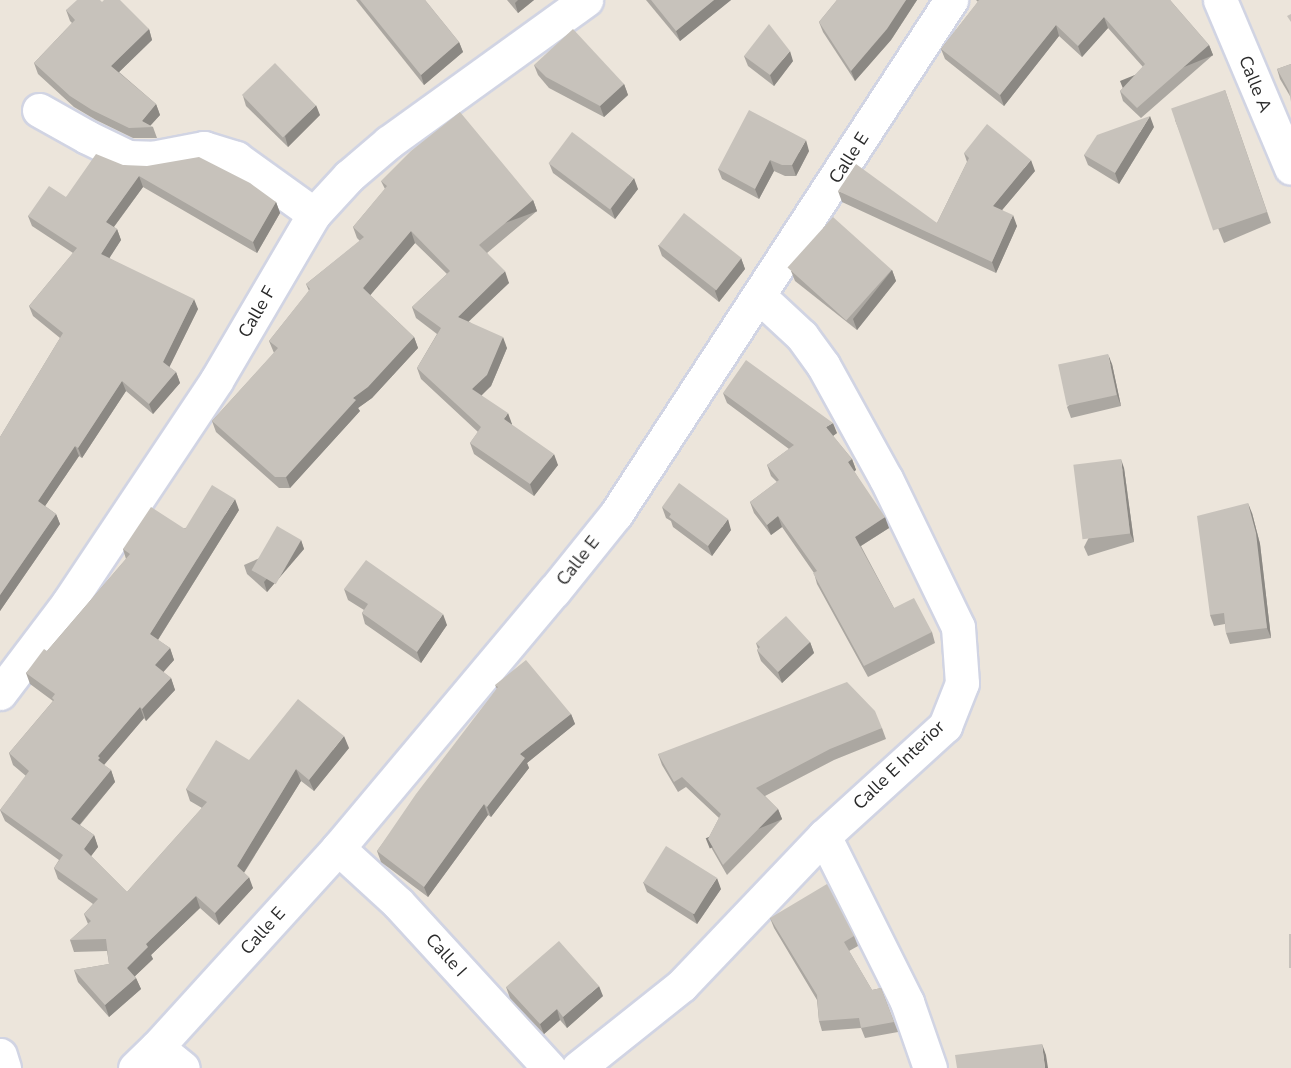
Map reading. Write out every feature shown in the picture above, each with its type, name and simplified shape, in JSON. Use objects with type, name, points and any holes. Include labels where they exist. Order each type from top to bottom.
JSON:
[{"type":"street","name":"Calle F","points":[[0,693],[68,603],[216,381],[314,214],[349,176],[389,142],[586,0]]},
{"type":"street","name":"Calle E","points":[[146,1057],[338,848],[554,591],[615,514],[951,0]]},
{"type":"street","name":"Calle A","points":[[1220,0],[1291,168]]},
{"type":"street","points":[[39,110],[129,157],[152,158],[204,148],[236,158],[314,214]]},
{"type":"street","name":"Calle E Interior","points":[[578,1068],[682,986],[824,836],[945,726],[962,683],[958,627],[886,479],[823,365],[802,336],[759,296]]},
{"type":"street","points":[[824,836],[907,1002],[930,1068]]},
{"type":"street","name":"Calle I","points":[[338,848],[398,903],[549,1068]]},
{"type":"street","points":[[0,1055],[4,1068]]},
{"type":"street","points":[[146,1057],[183,1068]]},
{"type":"building","points":[[77,0],[100,0],[102,2],[120,0],[149,29],[111,66],[156,104],[142,121],[153,127],[129,128],[92,110],[70,96],[34,63],[75,20],[66,10]]},
{"type":"building","points":[[360,0],[425,0],[459,42],[421,75]]},
{"type":"building","points":[[651,0],[714,0],[676,31]]},
{"type":"building","points":[[837,0],[906,0],[887,29],[851,71],[819,22]]},
{"type":"building","points":[[979,0],[1170,0],[1209,45],[1137,108],[1120,91],[1145,64],[1104,17],[1078,46],[1056,25],[1000,95],[941,49]]},
{"type":"building","points":[[769,24],[790,51],[770,75],[744,56]]},
{"type":"building","points":[[573,29],[624,84],[600,106],[546,77],[534,65]]},
{"type":"building","points":[[275,63],[316,105],[283,137],[242,95]]},
{"type":"building","points":[[1291,64],[1291,102],[1289,91],[1277,69]]},
{"type":"building","points":[[1225,90],[1267,212],[1213,231],[1171,109]]},
{"type":"building","points":[[749,110],[806,140],[792,165],[782,165],[770,160],[755,189],[718,169]]},
{"type":"building","points":[[460,112],[533,200],[479,245],[505,271],[458,317],[503,337],[487,375],[472,389],[508,413],[504,419],[554,454],[530,484],[470,443],[481,427],[417,368],[441,328],[412,307],[450,271],[411,231],[363,288],[414,337],[368,387],[353,398],[356,400],[286,477],[275,477],[212,421],[278,348],[269,341],[310,289],[306,284],[364,237],[353,227],[387,186],[381,181],[411,151]]},
{"type":"building","points":[[1150,116],[1115,173],[1084,155],[1097,135]]},
{"type":"building","points":[[987,124],[1031,160],[993,206],[1013,215],[992,262],[838,191],[856,164],[937,223],[969,158],[964,153]]},
{"type":"building","points":[[572,132],[633,178],[610,209],[549,163]]},
{"type":"building","points":[[96,154],[123,165],[147,166],[199,157],[250,183],[276,202],[253,242],[139,176],[106,222],[117,229],[101,254],[194,299],[163,362],[176,372],[149,404],[122,381],[78,448],[75,446],[38,501],[56,514],[0,595],[0,437],[63,333],[29,306],[77,248],[28,216],[49,186],[66,197]]},
{"type":"building","points":[[684,213],[742,258],[716,290],[659,245]]},
{"type":"building","points":[[833,217],[892,270],[846,320],[787,268]]},
{"type":"building","points":[[1108,354],[1117,395],[1067,406],[1058,365]]},
{"type":"building","points":[[746,360],[833,423],[826,427],[852,459],[848,462],[885,517],[855,537],[894,608],[914,598],[932,632],[864,666],[813,573],[817,571],[778,516],[767,525],[750,502],[779,480],[767,465],[794,445],[723,393]]},
{"type":"building","points":[[1121,459],[1130,533],[1082,539],[1073,465]]},
{"type":"building","points":[[679,483],[728,519],[708,546],[669,517],[671,514],[662,507]]},
{"type":"building","points":[[212,485],[235,499],[150,634],[170,648],[155,665],[171,678],[142,709],[140,707],[98,756],[100,758],[98,760],[111,770],[71,819],[94,835],[84,849],[127,892],[207,802],[186,789],[216,740],[249,760],[298,699],[344,736],[309,780],[296,769],[237,866],[249,877],[215,913],[196,896],[146,944],[148,947],[127,968],[136,978],[105,1005],[74,970],[109,964],[106,939],[70,940],[91,921],[84,914],[98,899],[54,868],[63,855],[0,810],[29,771],[9,753],[54,700],[52,698],[55,694],[26,673],[44,649],[47,651],[130,554],[123,549],[151,507],[185,529]]},
{"type":"building","points":[[1248,503],[1256,533],[1267,628],[1226,633],[1224,613],[1210,615],[1197,516]]},
{"type":"building","points":[[277,526],[301,540],[276,584],[251,570]]},
{"type":"building","points":[[366,560],[443,614],[417,652],[362,613],[368,604],[344,589]]},
{"type":"building","points":[[786,616],[810,642],[778,672],[757,650],[760,647],[756,643]]},
{"type":"building","points":[[526,660],[571,714],[520,754],[525,758],[487,807],[484,804],[424,887],[377,851],[416,794],[498,687],[495,685]]},
{"type":"building","points":[[847,682],[875,711],[882,728],[830,749],[756,788],[778,809],[723,865],[708,839],[721,814],[682,777],[674,782],[658,754]]},
{"type":"building","points":[[666,846],[717,878],[694,914],[643,882]]},
{"type":"building","points":[[827,884],[854,936],[844,942],[872,990],[881,988],[894,1022],[861,1028],[859,1018],[819,1021],[817,995],[770,918]]},
{"type":"building","points":[[1289,934],[1291,934],[1291,968],[1289,968]]},
{"type":"building","points":[[559,941],[599,986],[563,1017],[557,1009],[540,1024],[506,987]]},
{"type":"building","points":[[1042,1044],[1045,1068],[957,1068],[955,1055]]}]
